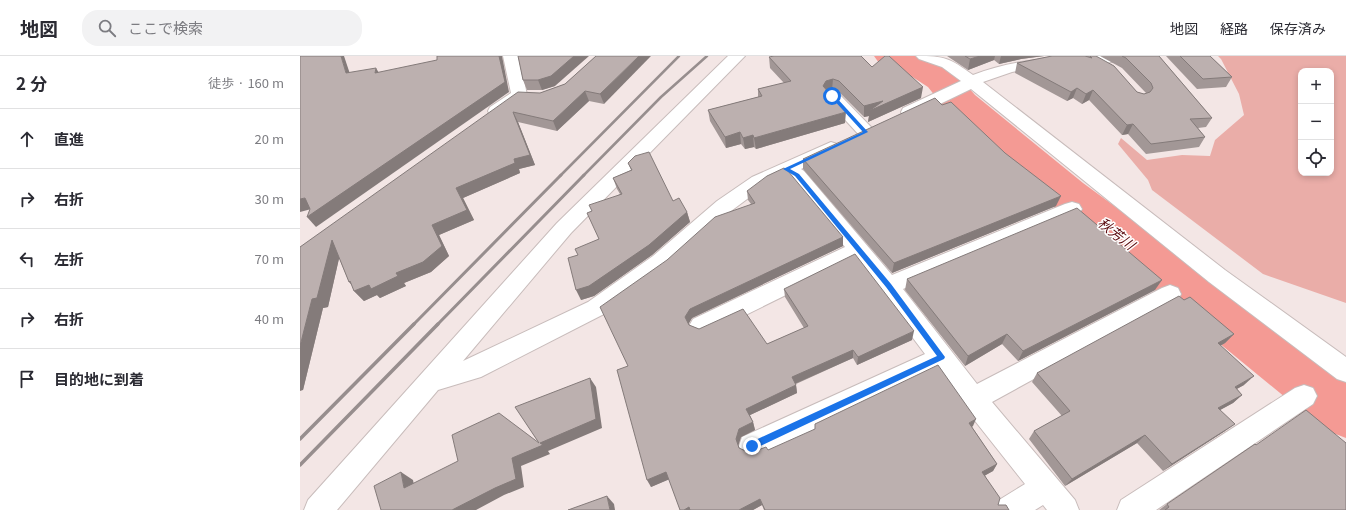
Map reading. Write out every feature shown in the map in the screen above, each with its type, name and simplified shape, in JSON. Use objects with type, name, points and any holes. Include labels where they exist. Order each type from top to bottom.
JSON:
[{"type":"street","points":[[480,122],[525,95],[511,56]]},
{"type":"street","points":[[318,510],[564,228],[737,56]]},
{"type":"street","points":[[924,56],[947,64],[968,84],[1217,276],[1346,371]]},
{"type":"street","points":[[430,381],[472,369],[596,308],[661,262],[724,206],[759,181],[968,84],[1004,69],[1038,59],[1054,61],[1063,57],[1084,61],[1119,56]]},
{"type":"street","points":[[1096,60],[1116,72]]},
{"type":"street","points":[[832,96],[867,131]]},
{"type":"street","points":[[786,169],[797,175],[888,286],[973,399],[1065,510]]},
{"type":"street","points":[[888,286],[1072,209]]},
{"type":"street","points":[[701,326],[858,250]]},
{"type":"street","points":[[973,399],[1170,294]]},
{"type":"street","points":[[752,446],[942,357]]},
{"type":"street","points":[[1131,510],[1304,396]]},
{"type":"street","points":[[1009,510],[1046,487]]},
{"type":"shaded area","points":[[1218,56],[1346,56],[1346,303],[1263,274],[1152,190],[1148,180],[1118,144],[1121,138],[1147,160],[1182,155],[1210,156],[1215,140],[1244,115],[1239,94]]},
{"type":"building","points":[[300,56],[341,56],[346,73],[376,68],[375,73],[437,60],[437,56],[499,56],[505,82],[307,217],[310,209],[305,198],[300,199]]},
{"type":"building","points":[[518,56],[574,56],[551,76],[538,80],[523,80]]},
{"type":"building","points":[[596,56],[639,56],[600,94],[585,91],[553,121],[513,112],[530,155],[514,159],[515,163],[456,188],[467,210],[432,225],[442,246],[423,262],[396,273],[398,276],[371,289],[369,285],[354,291],[332,240],[317,298],[312,299],[300,346],[300,247],[518,92],[540,93],[565,84]]},
{"type":"building","points":[[861,56],[872,67],[885,56],[889,56],[923,87],[869,111],[883,101],[864,106],[839,81],[833,79],[826,81],[823,86],[846,112],[754,138],[753,135],[743,138],[740,132],[725,137],[708,110],[762,96],[758,89],[791,81],[769,57]]},
{"type":"building","points":[[965,56],[980,56],[970,59]]},
{"type":"building","points":[[1052,56],[1085,56],[1092,58],[1090,56],[1096,56],[1114,66],[1137,92],[1144,94],[1150,92],[1153,88],[1151,83],[1126,58],[1122,56],[1159,56],[1212,118],[1190,119],[1205,137],[1151,144],[1133,124],[1127,125],[1093,90],[1086,94],[1077,88],[1071,92],[1017,63]]},
{"type":"building","points":[[1180,56],[1210,56],[1232,77],[1203,79]]},
{"type":"building","points":[[935,98],[942,105],[951,102],[1005,153],[1061,196],[894,263],[803,159]]},
{"type":"building","points":[[649,152],[673,201],[679,198],[687,212],[649,245],[589,286],[576,290],[568,258],[578,255],[575,249],[599,239],[587,213],[592,211],[589,205],[622,194],[613,178],[632,170],[628,163],[635,156]]},
{"type":"building","points":[[784,168],[843,237],[690,309],[685,317],[689,325],[699,329],[743,309],[767,344],[808,326],[784,289],[855,254],[914,331],[858,357],[853,350],[792,377],[796,385],[746,409],[753,422],[739,429],[736,439],[739,448],[750,453],[766,447],[768,450],[815,429],[815,424],[938,365],[976,419],[969,423],[997,464],[982,472],[1000,498],[998,505],[1006,505],[1009,510],[765,510],[760,499],[739,510],[690,510],[689,507],[684,510],[680,510],[666,472],[647,480],[617,370],[628,366],[600,307],[667,260],[715,217],[755,203],[747,191],[767,176]]},
{"type":"building","points":[[1077,208],[1162,280],[1023,351],[1007,334],[968,356],[907,279]]},
{"type":"building","points":[[1179,296],[1184,300],[1190,297],[1234,334],[1218,343],[1254,376],[1235,387],[1242,395],[1218,408],[1235,424],[1172,464],[1145,435],[1072,479],[1034,431],[1070,411],[1037,373]]},
{"type":"building","points":[[590,378],[596,419],[540,443],[543,445],[512,458],[516,479],[452,510],[381,510],[374,486],[401,472],[404,488],[458,461],[452,435],[499,413],[539,443],[515,407]]},
{"type":"building","points":[[1306,410],[1346,443],[1346,510],[1165,510],[1169,507],[1167,504]]},
{"type":"building","points":[[607,496],[610,510],[568,510]]},
{"type":"waterway","name":"秋芳川","points":[[891,56],[924,68],[941,79],[961,103],[1067,194],[1346,411]]},
{"type":"railway","points":[[560,176],[679,56]]},
{"type":"railway","points":[[583,176],[661,97],[707,56]]},
{"type":"railway","points":[[413,325],[561,175]]},
{"type":"railway","points":[[437,325],[584,175]]},
{"type":"railway","points":[[300,439],[414,324]]},
{"type":"railway","points":[[300,465],[438,324]]},
{"type":"route","points":[[752,446],[942,357],[888,286],[797,175],[786,169],[866,132],[832,96]]}]
